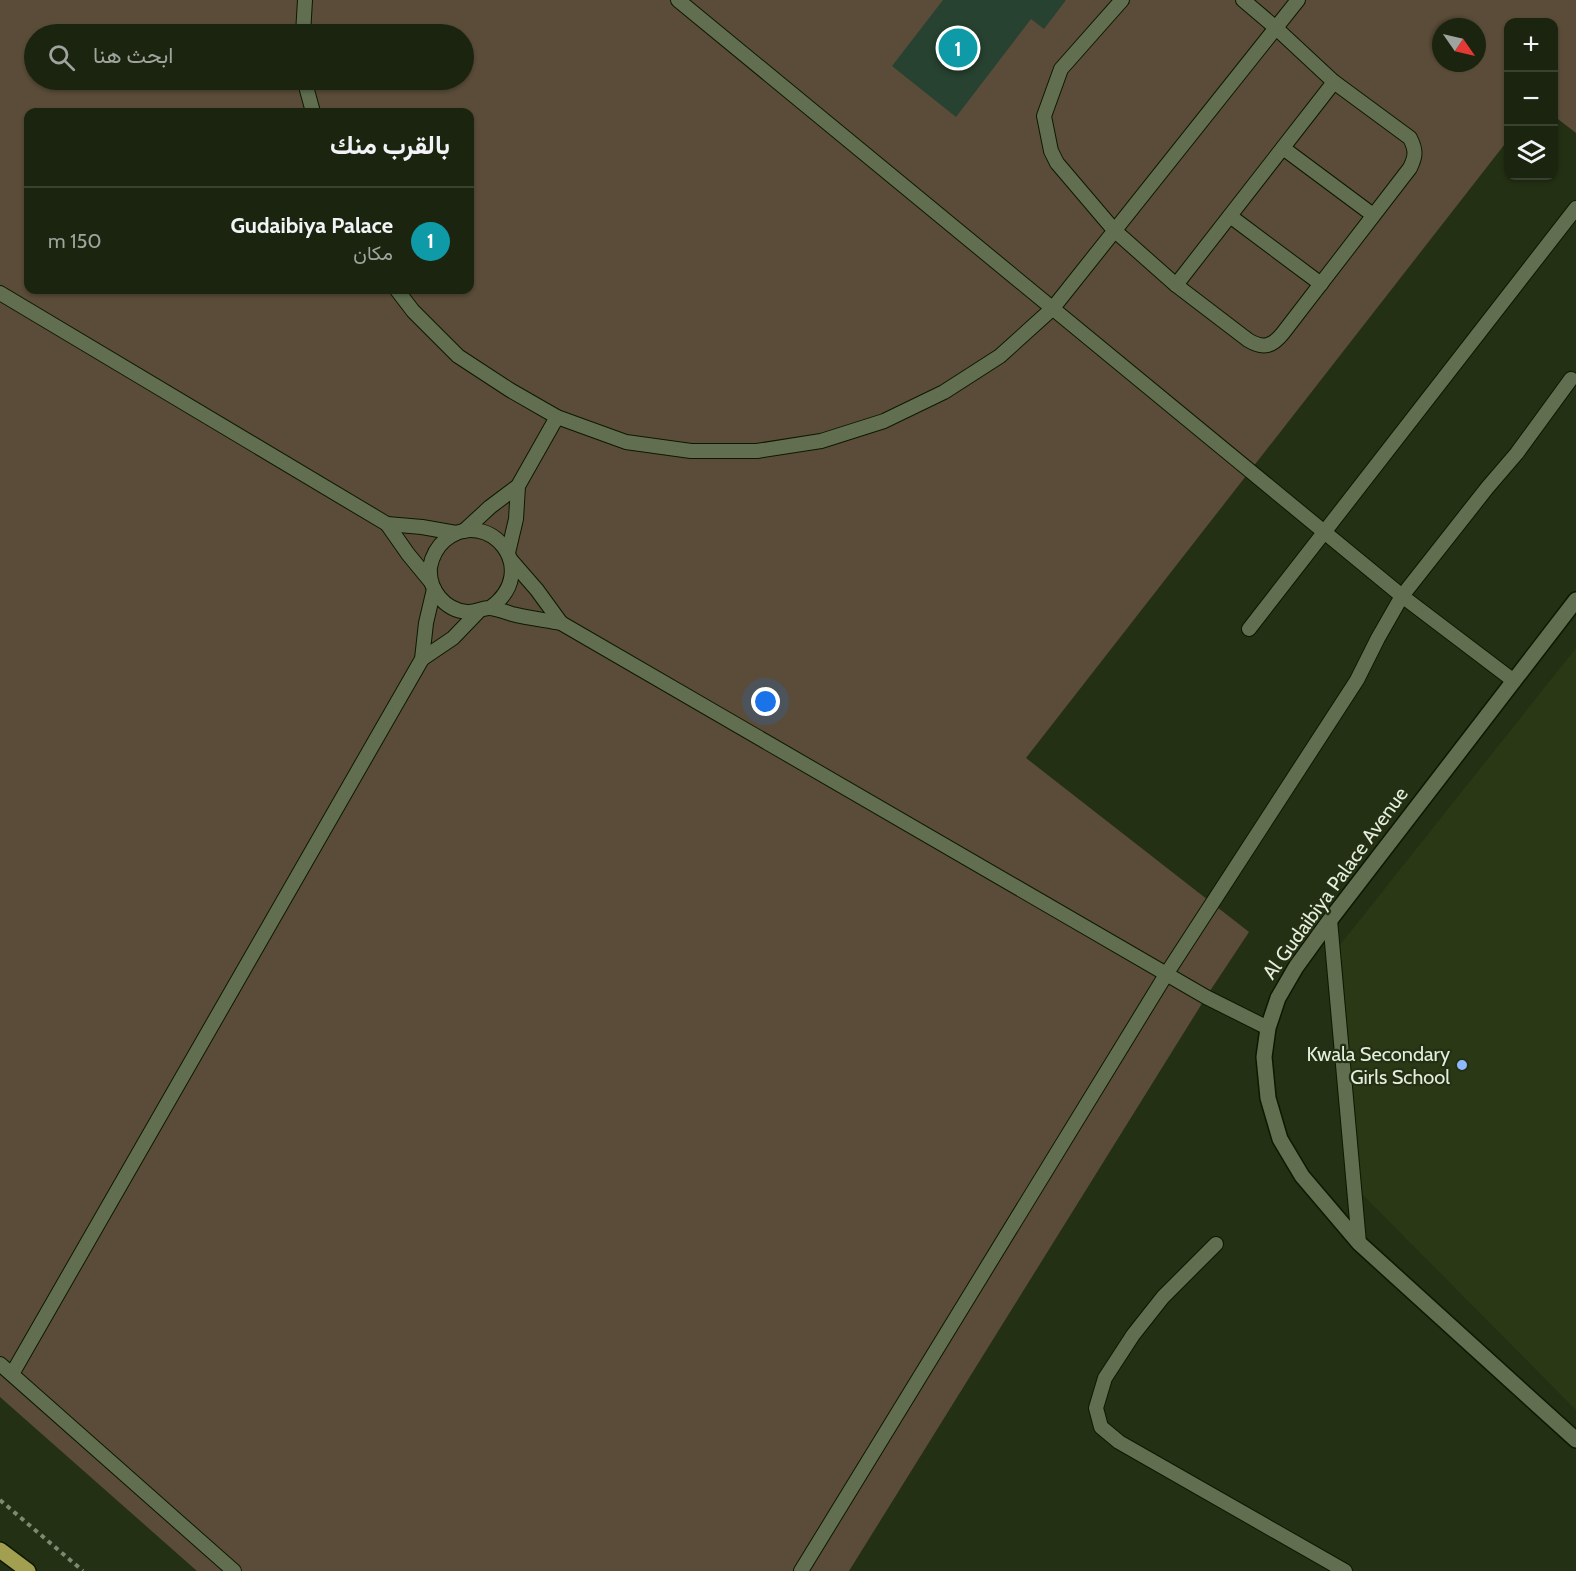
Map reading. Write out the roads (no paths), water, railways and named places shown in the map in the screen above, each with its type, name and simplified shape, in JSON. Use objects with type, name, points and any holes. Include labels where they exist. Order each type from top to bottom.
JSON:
[{"type":"main road","points":[[0,1550],[28,1571]]},
{"type":"street","name":"Al Gudaibiya Palace Avenue","points":[[1576,600],[1296,967],[1278,998],[1268,1029],[1264,1057],[1268,1098],[1280,1139],[1302,1176],[1359,1243],[1576,1440]]},
{"type":"lane","points":[[304,24],[305,0]]},
{"type":"lane","points":[[678,0],[1402,596],[1514,681]]},
{"type":"lane","points":[[1122,0],[1061,69],[1044,116],[1051,151],[1057,163],[1114,230],[1176,285],[1248,340],[1257,345],[1267,345],[1276,341],[1410,168],[1415,148],[1410,138],[1334,82],[1243,0]]},
{"type":"lane","points":[[399,294],[458,356],[510,390],[557,417],[626,442],[691,451],[757,451],[821,441],[884,421],[944,392],[1000,356],[1053,308],[1298,0]]},
{"type":"lane","points":[[1176,285],[1334,82]]},
{"type":"lane","points":[[307,90],[312,108]]},
{"type":"lane","points":[[1283,148],[1373,215]]},
{"type":"lane","points":[[1250,629],[1576,208]]},
{"type":"lane","points":[[1230,216],[1321,284]]},
{"type":"lane","points":[[0,293],[387,525],[440,598],[448,605],[468,612],[484,610],[561,623],[1206,997],[1268,1029]]},
{"type":"lane","points":[[801,1571],[1167,973],[1357,680],[1402,596],[1517,453],[1571,379]]},
{"type":"lane","points":[[12,1374],[422,659],[433,586],[430,574],[433,557],[442,543],[460,532],[518,486],[557,417]]},
{"type":"lane","points":[[422,659],[453,638],[484,610],[500,601],[506,592],[511,581],[512,570],[509,556],[516,519],[518,486]]},
{"type":"lane","points":[[387,525],[460,532],[475,530],[494,537],[502,544],[561,623]]},
{"type":"lane","points":[[1330,920],[1359,1243]]},
{"type":"lane","points":[[1216,1244],[1163,1298],[1132,1335],[1105,1378],[1096,1408],[1101,1427],[1119,1442],[1345,1571]]},
{"type":"lane","points":[[0,1364],[234,1571]]},
{"type":"place","name":"Gudaibiya Palace","points":[[958,48]]},
{"type":"place","name":"Kwala Secondary Girls School","points":[[1462,1065]]}]
